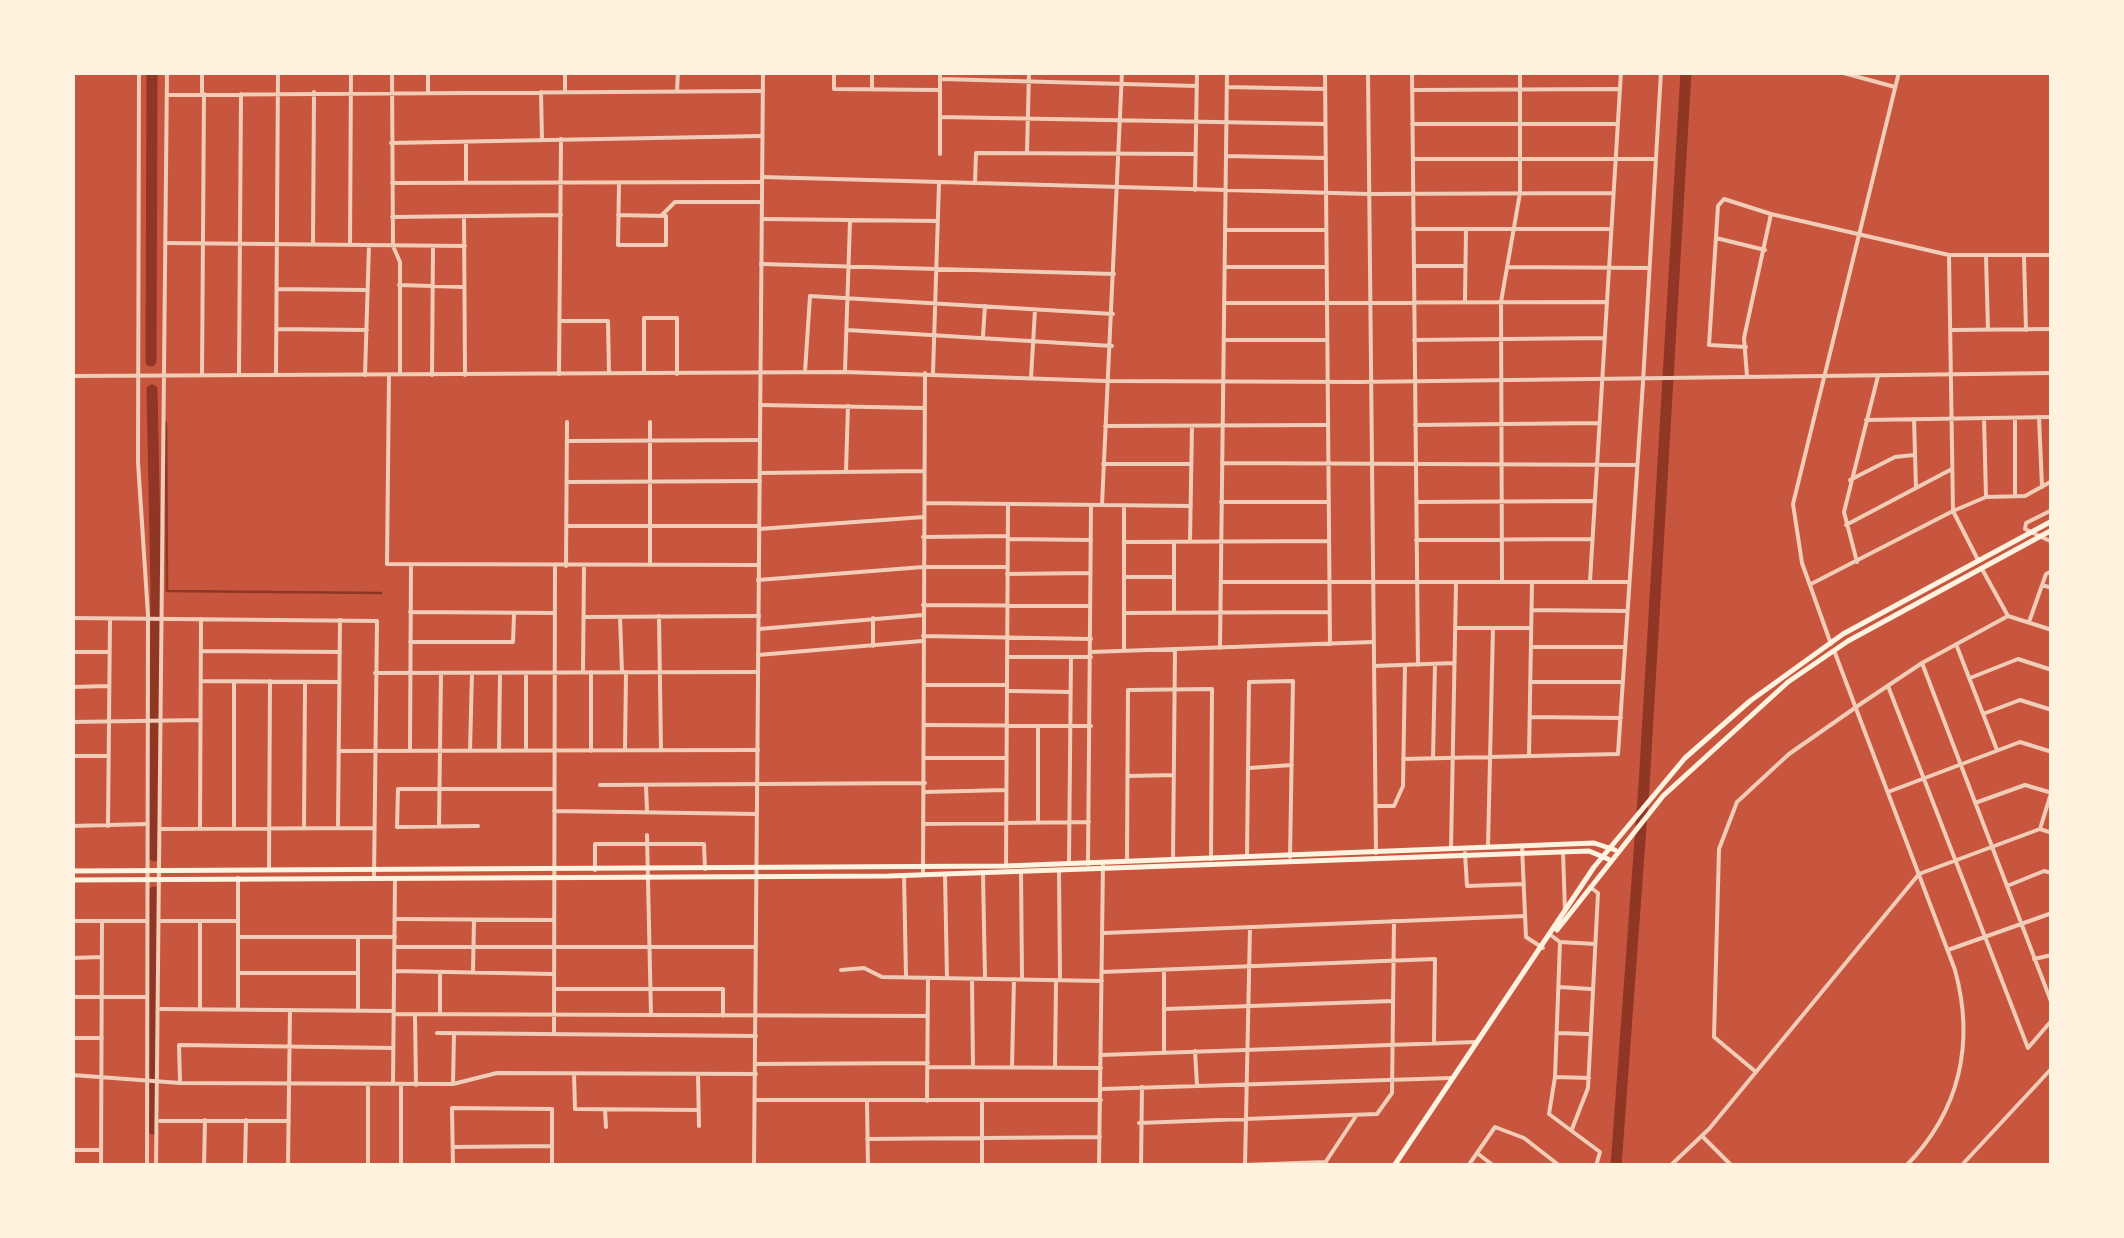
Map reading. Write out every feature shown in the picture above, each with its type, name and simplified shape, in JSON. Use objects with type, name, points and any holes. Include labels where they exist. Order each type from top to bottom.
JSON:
[{"type":"main road","points":[[1394,1166],[1589,886],[1631,818],[1727,721],[1830,642],[2052,521]]},
{"type":"main road","points":[[72,871],[595,870],[756,878],[1059,872],[1173,860],[1612,848],[1754,710],[1834,651],[2052,530]]},
{"type":"main road","points":[[72,880],[553,878],[704,869],[1290,863],[1451,849],[1465,852],[1488,847],[1606,858]]},
{"type":"main road","points":[[1552,936],[1565,911],[1606,858]]},
{"type":"street","points":[[139,72],[139,508],[161,829],[160,1121],[156,1166]]},
{"type":"street","points":[[147,1166],[147,824],[161,619],[167,72]]},
{"type":"street","points":[[202,72],[202,376]]},
{"type":"street","points":[[276,374],[278,72]]},
{"type":"street","points":[[350,245],[351,72]]},
{"type":"street","points":[[392,72],[392,217],[393,246],[400,262],[400,374]]},
{"type":"street","points":[[428,72],[428,93]]},
{"type":"street","points":[[565,72],[565,92]]},
{"type":"street","points":[[678,72],[678,91]]},
{"type":"street","points":[[754,1166],[764,72]]},
{"type":"street","points":[[834,72],[834,90],[940,90]]},
{"type":"street","points":[[872,72],[872,90]]},
{"type":"street","points":[[1027,153],[1029,72]]},
{"type":"street","points":[[1102,505],[1104,381],[1112,346],[1122,72]]},
{"type":"street","points":[[1195,190],[1197,72]]},
{"type":"street","points":[[1220,648],[1228,72]]},
{"type":"street","points":[[1325,72],[1330,644]]},
{"type":"street","points":[[1368,72],[1376,856]]},
{"type":"street","points":[[1412,72],[1418,664]]},
{"type":"street","points":[[1502,582],[1501,302],[1520,194],[1520,72]]},
{"type":"street","points":[[1590,581],[1621,72]]},
{"type":"street","points":[[1403,759],[1616,755],[1661,72]]},
{"type":"street","points":[[1840,72],[1895,86]]},
{"type":"street","points":[[1899,72],[1793,504],[1797,544],[1809,585],[1948,950],[1965,1013],[1963,1061],[1947,1110],[1906,1166]]},
{"type":"street","points":[[940,154],[940,76],[1196,86]]},
{"type":"street","points":[[1227,86],[1325,89]]},
{"type":"street","points":[[1413,90],[1620,89]]},
{"type":"street","points":[[167,95],[763,90]]},
{"type":"street","points":[[313,244],[314,92]]},
{"type":"street","points":[[540,92],[542,140]]},
{"type":"street","points":[[239,376],[241,94]]},
{"type":"street","points":[[940,117],[1325,124]]},
{"type":"street","points":[[1412,124],[1618,124]]},
{"type":"street","points":[[391,143],[763,136]]},
{"type":"street","points":[[559,374],[561,139]]},
{"type":"street","points":[[466,143],[466,182]]},
{"type":"street","points":[[976,184],[976,152],[1196,154]]},
{"type":"street","points":[[1226,156],[1325,158]]},
{"type":"street","points":[[1413,158],[1655,159]]},
{"type":"street","points":[[392,183],[762,180],[1369,194],[1612,193]]},
{"type":"street","points":[[618,215],[666,216],[666,245],[618,245],[618,215],[619,183]]},
{"type":"street","points":[[934,373],[939,183]]},
{"type":"street","points":[[1746,348],[1709,345],[1718,206],[1724,199],[1948,256],[2052,255]]},
{"type":"street","points":[[661,216],[675,202],[762,202]]},
{"type":"street","points":[[1747,378],[1746,348],[1771,214]]},
{"type":"street","points":[[392,217],[561,215]]},
{"type":"street","points":[[464,216],[465,375]]},
{"type":"street","points":[[762,219],[938,221]]},
{"type":"street","points":[[844,372],[850,220]]},
{"type":"street","points":[[1413,229],[1610,229]]},
{"type":"street","points":[[1226,230],[1324,230]]},
{"type":"street","points":[[1465,302],[1466,230]]},
{"type":"street","points":[[1716,238],[1765,250]]},
{"type":"street","points":[[166,243],[465,246]]},
{"type":"street","points":[[365,375],[369,245]]},
{"type":"street","points":[[432,375],[433,246]]},
{"type":"street","points":[[1948,256],[1953,511],[1978,560]]},
{"type":"street","points":[[1986,256],[1988,330]]},
{"type":"street","points":[[2024,256],[2026,330]]},
{"type":"street","points":[[761,264],[1114,274]]},
{"type":"street","points":[[1413,266],[1465,266]]},
{"type":"street","points":[[1225,268],[1324,267]]},
{"type":"street","points":[[1507,267],[1649,268]]},
{"type":"street","points":[[400,286],[464,287]]},
{"type":"street","points":[[277,289],[368,290]]},
{"type":"street","points":[[805,372],[810,296],[1113,314]]},
{"type":"street","points":[[1225,303],[1605,302]]},
{"type":"street","points":[[983,338],[984,306]]},
{"type":"street","points":[[1031,378],[1035,310]]},
{"type":"street","points":[[644,373],[644,318],[677,318],[677,374]]},
{"type":"street","points":[[560,321],[608,321],[609,373]]},
{"type":"street","points":[[1950,330],[2052,329]]},
{"type":"street","points":[[277,330],[366,330]]},
{"type":"street","points":[[847,330],[1112,346]]},
{"type":"street","points":[[1414,340],[1603,338]]},
{"type":"street","points":[[1224,340],[1326,340]]},
{"type":"street","points":[[72,376],[925,372],[1104,381],[1643,382],[2052,373]]},
{"type":"street","points":[[923,875],[925,372]]},
{"type":"street","points":[[389,374],[388,564],[758,565]]},
{"type":"street","points":[[1858,562],[1846,525],[1850,480],[1878,376]]},
{"type":"street","points":[[760,405],[924,408]]},
{"type":"street","points":[[846,472],[848,406]]},
{"type":"street","points":[[2039,417],[2042,486]]},
{"type":"street","points":[[1865,420],[2052,417]]},
{"type":"street","points":[[1984,418],[1986,497]]},
{"type":"street","points":[[2014,496],[2015,418]]},
{"type":"street","points":[[1914,419],[1916,488]]},
{"type":"street","points":[[566,566],[567,422]]},
{"type":"street","points":[[650,422],[650,565]]},
{"type":"street","points":[[1415,425],[1598,424]]},
{"type":"street","points":[[1104,426],[1326,425]]},
{"type":"street","points":[[1190,542],[1192,426]]},
{"type":"street","points":[[567,440],[760,440]]},
{"type":"street","points":[[1850,480],[1895,457],[1914,455]]},
{"type":"street","points":[[1222,463],[1636,465]]},
{"type":"street","points":[[1103,464],[1191,464]]},
{"type":"street","points":[[760,473],[924,470]]},
{"type":"street","points":[[1846,525],[1950,470]]},
{"type":"street","points":[[567,482],[760,481]]},
{"type":"street","points":[[1809,585],[1986,497],[2014,496],[2052,482]]},
{"type":"street","points":[[1416,502],[1593,501]]},
{"type":"street","points":[[1221,502],[1326,502]]},
{"type":"street","points":[[924,503],[1191,506]]},
{"type":"street","points":[[1006,866],[1008,504]]},
{"type":"street","points":[[1088,864],[1091,505]]},
{"type":"street","points":[[1124,506],[1124,651]]},
{"type":"street","points":[[2052,510],[2026,524],[2028,532],[2052,542]]},
{"type":"street","points":[[566,526],[759,528],[924,517]]},
{"type":"street","points":[[923,537],[1091,540]]},
{"type":"street","points":[[1416,540],[1591,539]]},
{"type":"street","points":[[1124,542],[1328,541]]},
{"type":"street","points":[[1174,542],[1174,612]]},
{"type":"street","points":[[410,751],[411,565]]},
{"type":"street","points":[[554,1034],[555,566]]},
{"type":"street","points":[[583,672],[584,566]]},
{"type":"street","points":[[758,580],[923,566],[1090,573]]},
{"type":"street","points":[[1982,569],[2008,616]]},
{"type":"street","points":[[2029,622],[2042,585],[2052,571]]},
{"type":"street","points":[[1124,577],[1174,577]]},
{"type":"street","points":[[1222,582],[1629,582]]},
{"type":"street","points":[[1451,849],[1456,582]]},
{"type":"street","points":[[1529,756],[1532,582]]},
{"type":"street","points":[[2042,585],[2052,588]]},
{"type":"street","points":[[923,605],[1090,606]]},
{"type":"street","points":[[1531,610],[1628,611]]},
{"type":"street","points":[[410,612],[555,614]]},
{"type":"street","points":[[1124,613],[1329,612]]},
{"type":"street","points":[[410,642],[514,642],[514,613]]},
{"type":"street","points":[[759,629],[923,615]]},
{"type":"street","points":[[659,616],[660,750]]},
{"type":"street","points":[[584,617],[759,616]]},
{"type":"street","points":[[1756,1072],[1714,1037],[1720,838],[1737,802],[1789,754],[1922,662],[2008,616],[2052,630]]},
{"type":"street","points":[[620,617],[625,750]]},
{"type":"street","points":[[72,618],[377,621],[374,879]]},
{"type":"street","points":[[108,826],[110,618]]},
{"type":"street","points":[[873,618],[874,646]]},
{"type":"street","points":[[200,828],[201,619]]},
{"type":"street","points":[[338,828],[340,620]]},
{"type":"street","points":[[1456,628],[1531,628]]},
{"type":"street","points":[[1488,847],[1493,628]]},
{"type":"street","points":[[758,655],[923,639],[1090,639]]},
{"type":"street","points":[[1007,657],[1374,642]]},
{"type":"street","points":[[1956,644],[1996,750]]},
{"type":"street","points":[[1531,646],[1625,647]]},
{"type":"street","points":[[1173,860],[1176,649]]},
{"type":"street","points":[[201,651],[340,652]]},
{"type":"street","points":[[72,652],[110,652]]},
{"type":"street","points":[[1069,864],[1071,657]]},
{"type":"street","points":[[1970,678],[2018,660],[2052,670]]},
{"type":"street","points":[[1922,662],[2052,1004]]},
{"type":"street","points":[[1374,666],[1454,663]]},
{"type":"street","points":[[1433,758],[1434,664]]},
{"type":"street","points":[[1375,806],[1394,806],[1402,786],[1405,665]]},
{"type":"street","points":[[376,672],[758,672]]},
{"type":"street","points":[[591,751],[592,672]]},
{"type":"street","points":[[439,826],[441,673]]},
{"type":"street","points":[[470,751],[472,673]]},
{"type":"street","points":[[499,751],[500,673]]},
{"type":"street","points":[[526,673],[526,751]]},
{"type":"street","points":[[201,681],[339,682]]},
{"type":"street","points":[[234,681],[234,828]]},
{"type":"street","points":[[269,869],[270,681]]},
{"type":"street","points":[[1247,857],[1249,682],[1293,681],[1290,863]]},
{"type":"street","points":[[304,828],[305,682]]},
{"type":"street","points":[[1530,682],[1623,682]]},
{"type":"street","points":[[924,685],[1070,692]]},
{"type":"street","points":[[72,686],[110,686]]},
{"type":"street","points":[[1888,686],[2028,1048],[2052,1020]]},
{"type":"street","points":[[1127,862],[1128,690],[1212,689],[1211,859]]},
{"type":"street","points":[[1983,714],[2020,700],[2052,710]]},
{"type":"street","points":[[1530,717],[1621,718]]},
{"type":"street","points":[[72,722],[201,720]]},
{"type":"street","points":[[925,725],[1091,726]]},
{"type":"street","points":[[1038,727],[1038,823]]},
{"type":"street","points":[[1888,792],[2020,742],[2052,752]]},
{"type":"street","points":[[340,751],[758,750]]},
{"type":"street","points":[[72,756],[109,756]]},
{"type":"street","points":[[926,758],[1006,758]]},
{"type":"street","points":[[1249,768],[1292,765]]},
{"type":"street","points":[[1128,776],[1174,774]]},
{"type":"street","points":[[600,785],[925,783]]},
{"type":"street","points":[[1975,804],[2025,784],[2051,792],[2040,829]]},
{"type":"street","points":[[646,786],[646,811]]},
{"type":"street","points":[[478,826],[397,827],[398,789],[554,789]]},
{"type":"street","points":[[923,792],[1006,790]]},
{"type":"street","points":[[554,810],[757,814]]},
{"type":"street","points":[[922,824],[1088,822]]},
{"type":"street","points":[[72,826],[147,824]]},
{"type":"street","points":[[161,829],[374,828]]},
{"type":"street","points":[[1670,1166],[1703,1136],[1919,874],[2040,829],[2052,833]]},
{"type":"street","points":[[647,834],[651,1016]]},
{"type":"street","points":[[595,870],[596,844],[704,844],[704,869]]},
{"type":"street","points":[[1523,850],[1526,937],[1543,948]]},
{"type":"street","points":[[1465,852],[1467,886],[1524,884]]},
{"type":"street","points":[[1563,852],[1565,911]]},
{"type":"street","points":[[1099,1166],[1103,866]]},
{"type":"street","points":[[2007,886],[2044,871],[2052,874]]},
{"type":"street","points":[[1021,872],[1022,979]]},
{"type":"street","points":[[1055,1067],[1059,872]]},
{"type":"street","points":[[945,874],[946,978]]},
{"type":"street","points":[[983,874],[985,978]]},
{"type":"street","points":[[904,875],[906,977]]},
{"type":"street","points":[[238,878],[238,1010]]},
{"type":"street","points":[[393,1086],[395,878]]},
{"type":"street","points":[[1572,1129],[1589,1078],[1598,893],[1589,886]]},
{"type":"street","points":[[1948,950],[2052,913]]},
{"type":"street","points":[[1104,933],[1525,916]]},
{"type":"street","points":[[394,919],[552,920]]},
{"type":"street","points":[[474,920],[474,972]]},
{"type":"street","points":[[72,921],[146,921]]},
{"type":"street","points":[[101,1166],[102,921]]},
{"type":"street","points":[[161,921],[238,921]]},
{"type":"street","points":[[1139,1122],[1377,1114],[1392,1093],[1394,921]]},
{"type":"street","points":[[200,922],[200,1009]]},
{"type":"street","points":[[1246,1165],[1250,927]]},
{"type":"street","points":[[1552,936],[1560,942],[1598,944]]},
{"type":"street","points":[[238,937],[395,937]]},
{"type":"street","points":[[358,938],[358,1011]]},
{"type":"street","points":[[1560,942],[1556,1078],[1549,1114],[1600,1152],[1596,1166]]},
{"type":"street","points":[[395,947],[756,947]]},
{"type":"street","points":[[2034,959],[2052,955]]},
{"type":"street","points":[[72,958],[102,958]]},
{"type":"street","points":[[1102,972],[1435,959],[1434,1042]]},
{"type":"street","points":[[842,970],[928,978],[1102,981]]},
{"type":"street","points":[[1164,970],[1164,1052]]},
{"type":"street","points":[[394,971],[552,974]]},
{"type":"street","points":[[440,972],[440,1015]]},
{"type":"street","points":[[238,973],[358,974]]},
{"type":"street","points":[[927,1100],[928,978]]},
{"type":"street","points":[[972,978],[973,1067]]},
{"type":"street","points":[[1012,1067],[1014,978]]},
{"type":"street","points":[[1558,987],[1591,989]]},
{"type":"street","points":[[553,989],[723,989],[723,1016]]},
{"type":"street","points":[[72,998],[146,997]]},
{"type":"street","points":[[1165,1009],[1393,1001]]},
{"type":"street","points":[[161,1009],[415,1015],[928,1016]]},
{"type":"street","points":[[288,1166],[290,1010]]},
{"type":"street","points":[[415,1015],[416,1086]]},
{"type":"street","points":[[1558,1032],[1590,1034]]},
{"type":"street","points":[[437,1033],[756,1036]]},
{"type":"street","points":[[453,1084],[454,1033]]},
{"type":"street","points":[[72,1038],[102,1038]]},
{"type":"street","points":[[1102,1054],[1477,1042]]},
{"type":"street","points":[[180,1083],[180,1045],[394,1048]]},
{"type":"street","points":[[1196,1050],[1197,1084]]},
{"type":"street","points":[[756,1064],[1101,1068]]},
{"type":"street","points":[[1961,1166],[2052,1068]]},
{"type":"street","points":[[72,1075],[147,1082],[416,1086],[453,1084],[496,1073],[756,1074]]},
{"type":"street","points":[[574,1074],[574,1109],[698,1110]]},
{"type":"street","points":[[698,1074],[698,1126]]},
{"type":"street","points":[[1102,1088],[1453,1078]]},
{"type":"street","points":[[1556,1078],[1589,1078]]},
{"type":"street","points":[[368,1086],[368,1166]]},
{"type":"street","points":[[401,1086],[401,1166]]},
{"type":"street","points":[[1141,1166],[1142,1087]]},
{"type":"street","points":[[755,1100],[1101,1100]]},
{"type":"street","points":[[867,1100],[868,1166]]},
{"type":"street","points":[[982,1101],[982,1166]]},
{"type":"street","points":[[453,1166],[452,1108],[552,1109],[552,1166]]},
{"type":"street","points":[[605,1110],[606,1127]]},
{"type":"street","points":[[1215,1166],[1324,1164],[1356,1116]]},
{"type":"street","points":[[204,1166],[205,1120]]},
{"type":"street","points":[[245,1166],[246,1120]]},
{"type":"street","points":[[160,1121],[289,1120]]},
{"type":"street","points":[[1468,1166],[1495,1127],[1524,1138],[1560,1166]]},
{"type":"street","points":[[867,1139],[1100,1136]]},
{"type":"street","points":[[1703,1136],[1732,1166]]},
{"type":"street","points":[[454,1147],[552,1146]]},
{"type":"street","points":[[72,1150],[100,1150]]},
{"type":"street","points":[[1476,1153],[1494,1166]]},
{"type":"waterway","points":[[151,361],[152,72]]},
{"type":"waterway","points":[[1616,1166],[1644,786],[1686,72]]},
{"type":"waterway","points":[[152,390],[156,588],[154,856]]},
{"type":"waterway","points":[[166,423],[167,591],[381,593]]},
{"type":"waterway","points":[[153,1129],[154,892]]}]
